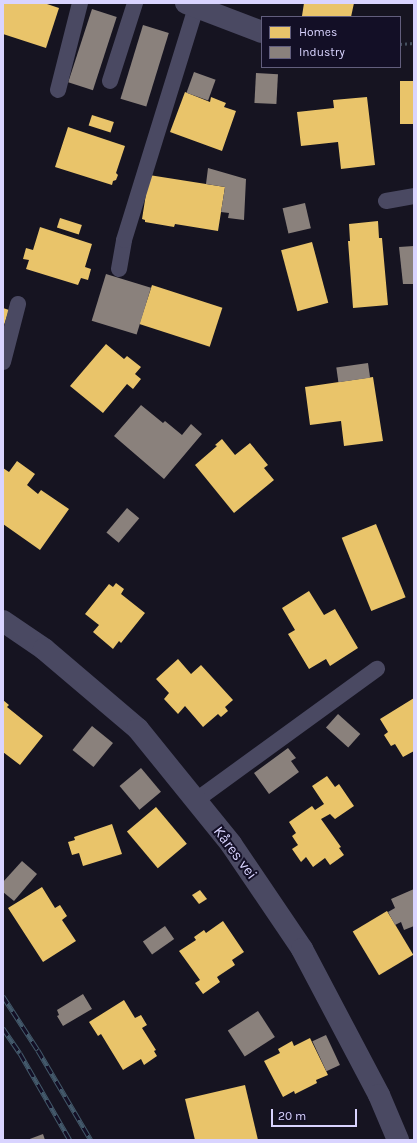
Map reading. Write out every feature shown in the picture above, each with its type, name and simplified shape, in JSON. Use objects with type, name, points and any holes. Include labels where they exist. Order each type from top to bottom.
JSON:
[{"type":"street","points":[[191,5],[261,32]]},
{"type":"street","name":"Kåres vei","points":[[3,620],[44,649],[138,729],[231,844],[302,949],[379,1095],[398,1140]]},
{"type":"lane","points":[[58,90],[80,3]]},
{"type":"lane","points":[[110,81],[135,3]]},
{"type":"lane","points":[[119,269],[124,240],[191,5]]},
{"type":"lane","points":[[386,201],[414,196]]},
{"type":"lane","points":[[3,362],[18,304]]},
{"type":"lane","points":[[195,801],[377,669]]},
{"type":"path","points":[[401,44],[414,43]]},
{"type":"building: Homes","points":[[3,3],[44,3],[59,8],[46,48],[3,34]]},
{"type":"building: Homes","points":[[304,3],[354,3],[351,16],[302,16]]},
{"type":"building: Homes","points":[[400,81],[414,81],[414,124],[400,124]]},
{"type":"building: Homes","points":[[185,92],[210,102],[211,97],[226,103],[224,107],[236,111],[222,151],[170,132]]},
{"type":"building: Homes","points":[[367,97],[375,165],[341,169],[338,142],[301,146],[297,112],[334,108],[333,100]]},
{"type":"building: Homes","points":[[92,115],[114,122],[110,133],[89,125]]},
{"type":"building: Homes","points":[[68,127],[125,146],[116,173],[118,175],[116,180],[113,181],[112,185],[55,167]]},
{"type":"building: Homes","points":[[149,175],[225,187],[218,231],[175,224],[174,227],[145,222],[145,220],[142,219]]},
{"type":"building: Homes","points":[[60,218],[82,225],[79,235],[57,228]]},
{"type":"building: Homes","points":[[378,221],[379,238],[382,238],[388,305],[353,308],[348,241],[350,241],[349,224]]},
{"type":"building: Homes","points":[[40,227],[92,244],[85,267],[91,269],[88,280],[81,278],[78,285],[26,269],[29,260],[23,259],[26,248],[33,250]]},
{"type":"building: Homes","points":[[312,242],[328,303],[297,311],[281,250]]},
{"type":"building: Homes","points":[[152,285],[222,308],[210,347],[139,324]]},
{"type":"building: Homes","points":[[3,308],[9,310],[3,328]]},
{"type":"building: Homes","points":[[106,344],[124,359],[127,356],[141,367],[135,374],[141,379],[133,389],[127,384],[103,413],[70,386]]},
{"type":"building: Homes","points":[[373,377],[383,441],[344,446],[341,421],[310,425],[305,387]]},
{"type":"building: Homes","points":[[222,439],[235,455],[250,443],[268,465],[264,468],[274,480],[234,513],[195,465],[217,446],[215,445]]},
{"type":"building: Homes","points":[[17,461],[35,474],[27,485],[38,494],[41,490],[69,509],[40,550],[3,524],[3,468],[9,472]]},
{"type":"building: Homes","points":[[376,524],[406,597],[371,611],[342,538]]},
{"type":"building: Homes","points":[[116,583],[124,589],[121,594],[145,613],[121,643],[119,641],[113,649],[93,632],[99,625],[85,614],[109,584],[113,587]]},
{"type":"building: Homes","points":[[309,591],[324,615],[335,609],[358,648],[330,666],[326,659],[309,669],[288,634],[295,630],[282,608]]},
{"type":"building: Homes","points":[[178,659],[191,674],[201,665],[233,700],[225,707],[228,711],[221,717],[218,714],[203,727],[185,706],[178,714],[164,699],[169,693],[156,679]]},
{"type":"building: Homes","points":[[414,698],[414,751],[403,757],[395,744],[391,746],[384,735],[388,732],[380,719]]},
{"type":"building: Homes","points":[[3,700],[9,705],[7,707],[43,736],[20,765],[3,752]]},
{"type":"building: Homes","points":[[327,776],[335,787],[339,784],[354,806],[335,819],[330,814],[321,819],[341,847],[339,848],[344,855],[330,865],[325,858],[313,867],[306,857],[301,862],[292,849],[298,845],[292,836],[296,833],[289,822],[312,806],[315,810],[324,804],[312,786]]},
{"type":"building: Homes","points":[[156,807],[187,844],[158,868],[127,831]]},
{"type":"building: Homes","points":[[112,824],[122,854],[83,866],[79,853],[72,855],[68,842],[75,840],[74,837]]},
{"type":"building: Homes","points":[[42,887],[55,908],[60,905],[67,916],[62,920],[76,941],[43,962],[8,908]]},
{"type":"building: Homes","points":[[200,890],[207,899],[199,904],[192,895]]},
{"type":"building: Homes","points":[[387,911],[413,955],[379,975],[353,932]]},
{"type":"building: Homes","points":[[223,921],[244,952],[232,960],[235,965],[217,977],[220,982],[203,994],[195,983],[200,980],[179,951],[196,940],[194,937],[204,930],[206,933]]},
{"type":"building: Homes","points":[[124,1000],[135,1018],[141,1015],[147,1025],[142,1028],[156,1050],[154,1051],[157,1056],[144,1065],[141,1059],[123,1070],[101,1034],[98,1036],[89,1022]]},
{"type":"building: Homes","points":[[310,1038],[328,1075],[316,1080],[317,1083],[295,1094],[294,1091],[283,1097],[264,1061],[280,1053],[278,1049],[292,1041],[294,1046]]},
{"type":"building: Homes","points":[[245,1085],[258,1140],[195,1140],[185,1099]]},
{"type":"building: Industry","points":[[92,9],[117,17],[93,90],[68,82]]},
{"type":"building: Industry","points":[[143,25],[169,33],[146,107],[120,99]]},
{"type":"building: Industry","points":[[194,72],[216,80],[208,101],[186,93]]},
{"type":"building: Industry","points":[[256,73],[278,74],[276,104],[254,103]]},
{"type":"building: Industry","points":[[208,168],[246,179],[244,220],[228,218],[229,213],[221,212],[225,187],[206,184]]},
{"type":"building: Industry","points":[[305,203],[311,228],[288,234],[283,208]]},
{"type":"building: Industry","points":[[414,246],[414,284],[403,284],[399,247]]},
{"type":"building: Industry","points":[[106,274],[151,288],[137,335],[92,321]]},
{"type":"building: Industry","points":[[368,363],[370,378],[338,382],[336,367]]},
{"type":"building: Industry","points":[[141,405],[163,423],[165,421],[182,435],[191,424],[202,434],[164,479],[114,436]]},
{"type":"building: Industry","points":[[127,508],[139,518],[119,543],[106,533]]},
{"type":"building: Industry","points":[[338,714],[360,734],[348,747],[326,727]]},
{"type":"building: Industry","points":[[92,726],[113,743],[93,767],[72,750]]},
{"type":"building: Industry","points":[[288,748],[296,758],[291,761],[299,772],[269,794],[254,773]]},
{"type":"building: Industry","points":[[141,768],[161,792],[139,810],[120,786]]},
{"type":"building: Industry","points":[[22,861],[37,874],[14,901],[3,892],[3,882]]},
{"type":"building: Industry","points":[[414,889],[414,926],[404,930],[401,922],[395,925],[388,912],[395,908],[391,899]]},
{"type":"building: Industry","points":[[165,926],[174,939],[152,955],[143,941]]},
{"type":"building: Industry","points":[[83,994],[92,1009],[63,1026],[57,1016],[59,1015],[57,1010]]},
{"type":"building: Industry","points":[[258,1011],[275,1037],[245,1057],[228,1031]]},
{"type":"building: Industry","points":[[326,1035],[340,1065],[326,1071],[312,1041]]},
{"type":"building: Industry","points":[[43,1134],[45,1140],[27,1140]]},
{"type":"railway","points":[[3,996],[38,1050],[91,1140]]},
{"type":"railway","points":[[3,1028],[20,1053],[70,1140]]}]
